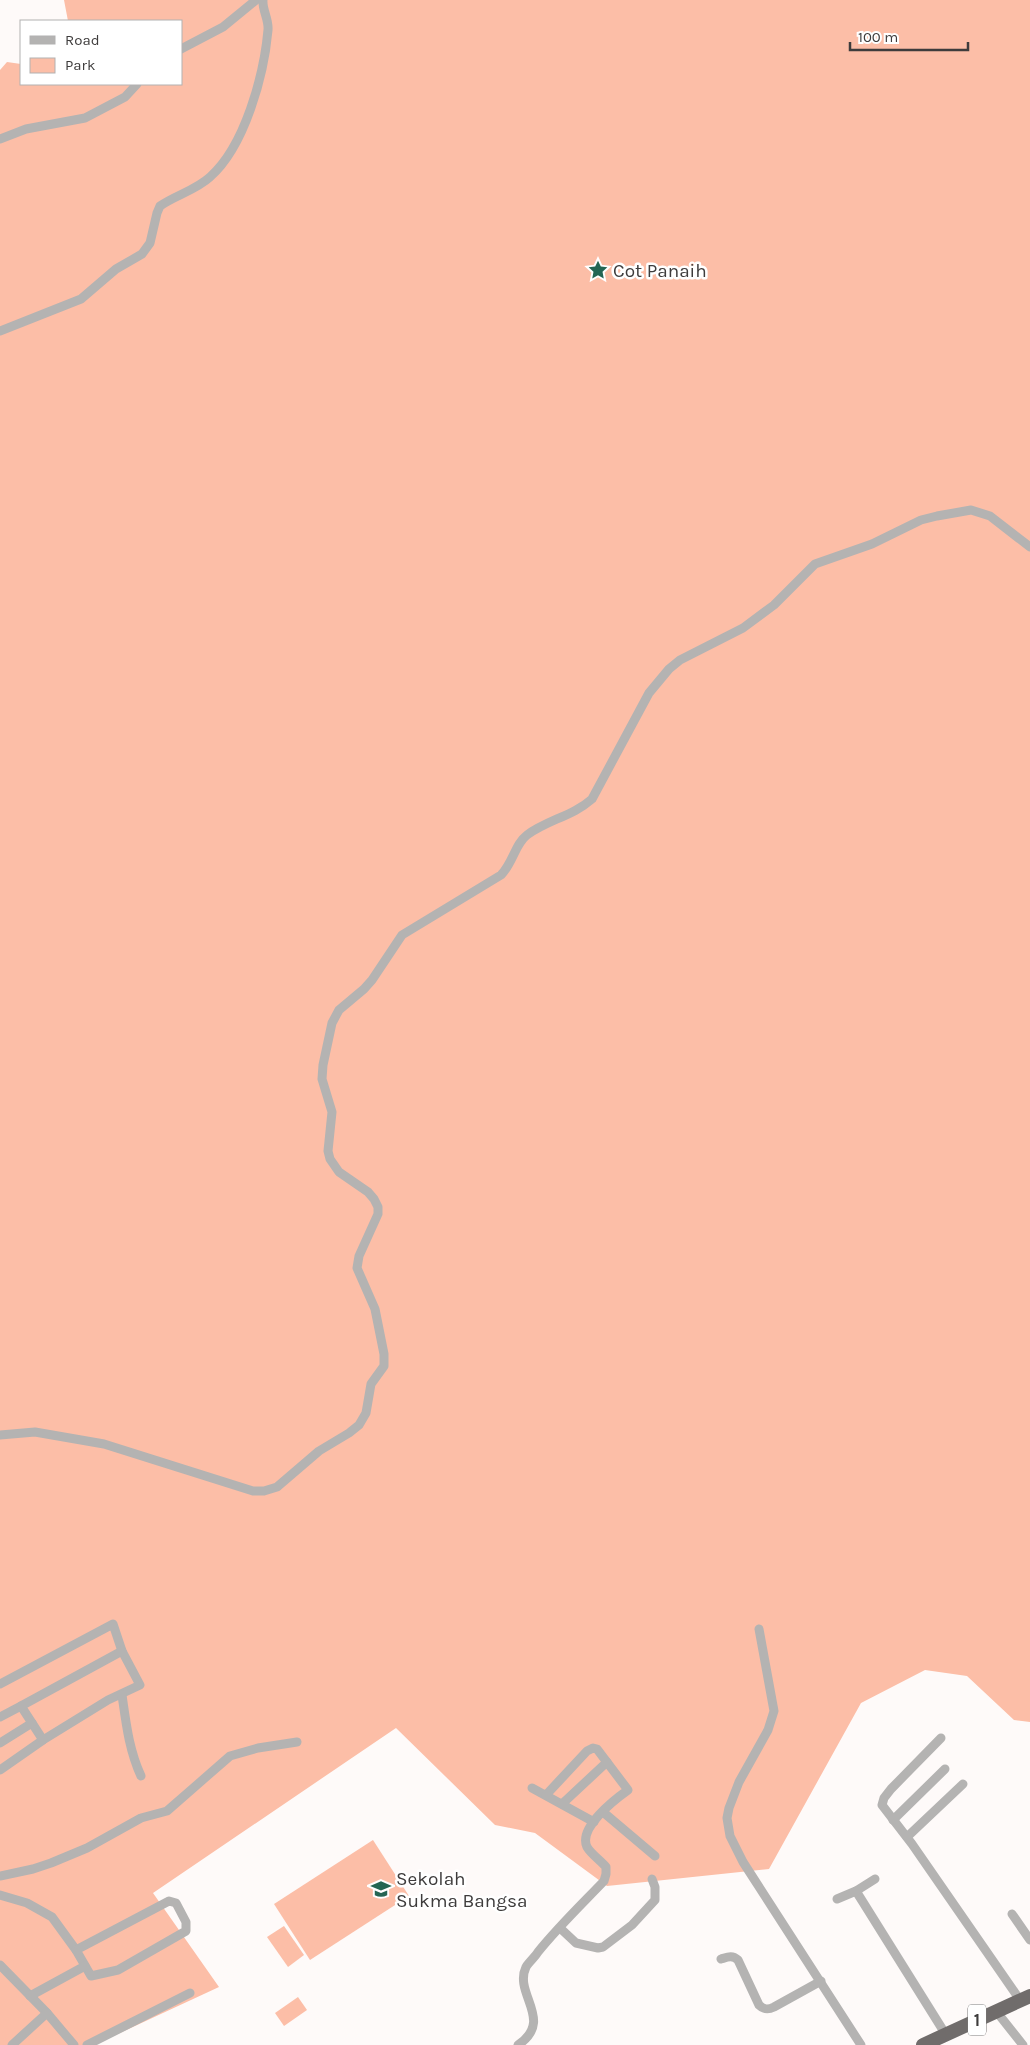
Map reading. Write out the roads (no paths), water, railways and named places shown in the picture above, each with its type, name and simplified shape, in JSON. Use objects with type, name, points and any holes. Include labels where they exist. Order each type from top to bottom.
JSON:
[{"type":"highway","name":"1","points":[[923,2045],[1025,1998]]},
{"type":"street","points":[[182,48],[224,26],[256,0]]},
{"type":"street","points":[[0,331],[86,296],[116,269],[146,250],[150,243],[160,206],[208,179],[220,166],[237,139],[261,75],[268,24],[263,0]]},
{"type":"street","points":[[0,139],[26,129],[85,118],[125,97],[136,85]]},
{"type":"street","points":[[0,1435],[35,1432],[104,1444],[253,1491],[264,1491],[276,1487],[318,1451],[349,1434],[360,1424],[366,1413],[371,1384],[382,1370],[384,1361],[375,1309],[357,1268],[359,1256],[378,1214],[378,1207],[368,1192],[339,1172],[330,1159],[328,1151],[333,1118],[322,1079],[332,1023],[338,1010],[372,980],[402,935],[501,874],[511,863],[519,844],[526,836],[581,808],[592,799],[649,693],[669,669],[680,660],[743,628],[774,605],[815,564],[872,544],[921,520],[971,510],[990,516],[1030,547]]},
{"type":"street","points":[[0,1684],[112,1624],[122,1651],[140,1685],[108,1700],[42,1740],[0,1770]]},
{"type":"street","points":[[759,1629],[773,1702],[772,1720],[764,1740],[739,1782],[729,1808],[728,1826],[730,1836],[743,1862],[861,2045]]},
{"type":"street","points":[[0,1718],[122,1651]]},
{"type":"street","points":[[122,1695],[131,1750],[141,1776]]},
{"type":"street","points":[[21,1706],[42,1740]]},
{"type":"street","points":[[0,1743],[32,1723]]},
{"type":"street","points":[[941,1738],[884,1798],[882,1805],[1025,1998]]},
{"type":"street","points":[[0,1876],[52,1863],[87,1848],[140,1818],[166,1811],[230,1756],[258,1748],[297,1742]]},
{"type":"street","points":[[518,2045],[528,2037],[534,2024],[530,2002],[524,1985],[526,1968],[604,1881],[606,1866],[588,1850],[584,1841],[589,1828],[594,1822],[613,1801],[628,1790],[597,1749],[593,1748],[587,1751],[546,1795]]},
{"type":"street","points":[[562,1804],[607,1762]]},
{"type":"street","points":[[893,1820],[945,1769]]},
{"type":"street","points":[[907,1837],[964,1784]]},
{"type":"street","points":[[532,1788],[594,1822]]},
{"type":"street","points":[[603,1812],[655,1856]]},
{"type":"street","points":[[560,1928],[576,1943],[598,1948],[603,1946],[632,1924],[655,1900],[655,1887],[652,1879]]},
{"type":"street","points":[[837,1899],[856,1891],[875,1879]]},
{"type":"street","points":[[856,1891],[946,2035]]},
{"type":"street","points":[[0,1896],[27,1903],[52,1917],[76,1950],[91,1976],[118,1970],[186,1931],[186,1922],[176,1903],[169,1901],[76,1950]]},
{"type":"street","points":[[1012,1914],[1030,1940]]},
{"type":"street","points":[[721,1959],[734,1957],[738,1960],[759,2005],[763,2009],[774,2007],[821,1981]]},
{"type":"street","points":[[0,1965],[47,2013],[74,2045]]},
{"type":"street","points":[[30,1996],[84,1966]]},
{"type":"street","points":[[0,1974],[13,1978]]},
{"type":"street","points":[[87,2045],[190,1993]]},
{"type":"street","points":[[996,2011],[1023,2045]]},
{"type":"street","points":[[12,2045],[47,2013]]},
{"type":"place","name":"Cot Panaih","points":[[598,270]]},
{"type":"place","name":"Sekolah Sukma Bangsa","points":[[381,1889]]}]
